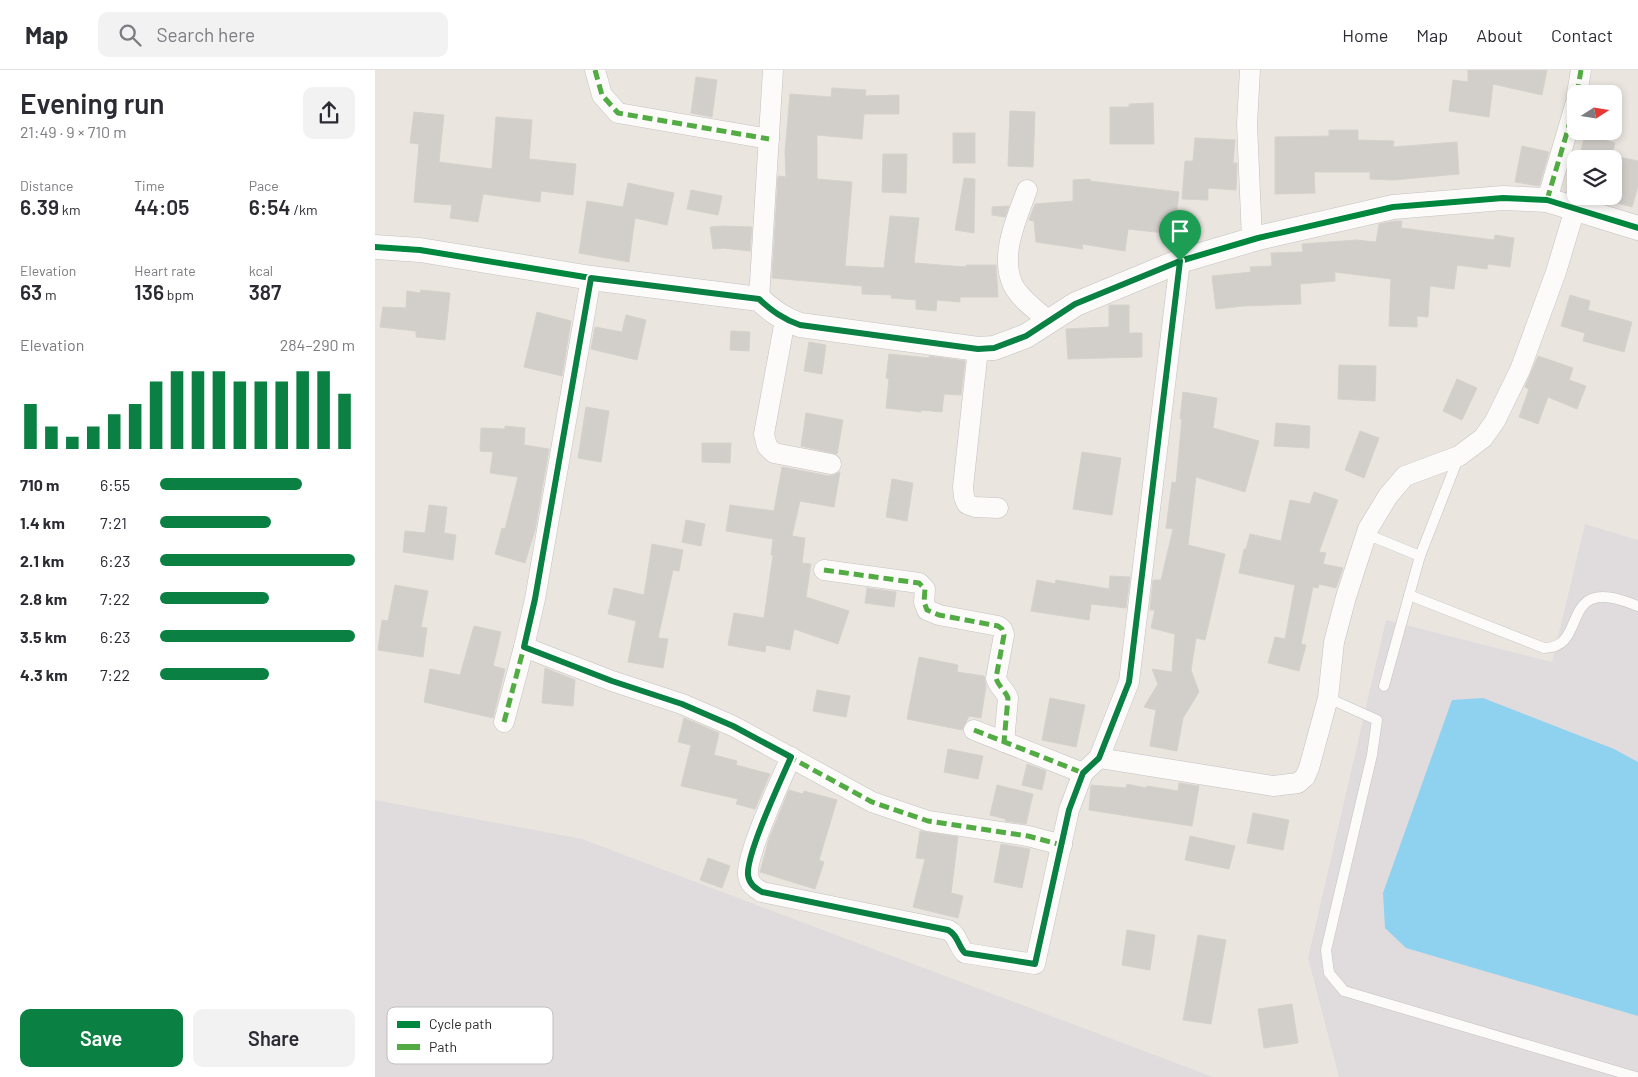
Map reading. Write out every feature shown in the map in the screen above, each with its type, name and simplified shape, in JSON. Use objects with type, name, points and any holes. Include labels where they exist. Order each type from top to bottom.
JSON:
[{"type":"street","points":[[595,70],[602,95],[618,113],[769,139]]},
{"type":"street","points":[[759,299],[773,70]]},
{"type":"street","points":[[1250,70],[1247,124],[1252,240]]},
{"type":"street","points":[[1578,85],[1581,70]]},
{"type":"street","points":[[1547,200],[1567,132]]},
{"type":"street","points":[[1027,190],[1013,233],[1007,262],[1014,286],[1049,321]]},
{"type":"street","points":[[375,247],[420,250],[591,278],[759,299],[771,311],[785,320],[812,326],[978,349],[994,348],[1026,336],[1075,304],[1180,261],[1252,240],[1393,207],[1503,198],[1547,200],[1638,228]]},
{"type":"street","points":[[1099,758],[1273,786],[1298,784],[1305,777],[1328,698],[1334,642],[1366,534],[1388,496],[1405,476],[1459,456],[1483,438],[1495,420],[1520,370],[1556,272],[1575,209]]},
{"type":"street","points":[[791,757],[755,844],[748,876],[753,887],[762,892],[948,930],[953,932],[961,950],[965,953],[1035,964],[1069,810],[1083,773],[1099,758],[1129,682],[1180,261]]},
{"type":"street","points":[[504,722],[535,599],[591,278]]},
{"type":"street","points":[[785,320],[764,434],[765,440],[767,446],[774,453],[831,464]]},
{"type":"street","points":[[978,349],[963,487],[964,497],[967,504],[975,507],[997,508]]},
{"type":"street","points":[[824,570],[919,583],[925,589],[924,602],[927,610],[939,615],[998,626],[1002,629],[1004,635],[996,678],[997,684],[1005,691],[1008,698],[1004,742]]},
{"type":"street","points":[[524,647],[612,681],[682,704],[733,726],[872,802],[928,821],[1028,836],[1062,844]]},
{"type":"street","points":[[974,730],[1083,773]]},
{"type":"lane","points":[[1384,686],[1420,556],[1459,456]]},
{"type":"lane","points":[[1366,534],[1420,556]]},
{"type":"lane","points":[[1409,594],[1544,648],[1551,648],[1562,643],[1585,602],[1592,598],[1612,598],[1638,606]]},
{"type":"lane","points":[[1328,698],[1377,720],[1372,755],[1325,950],[1329,973],[1344,991],[1637,1077]]},
{"type":"shaded area","points":[[1585,524],[1638,540],[1638,1077],[1339,1077],[1308,958],[1386,620],[1552,662]]},
{"type":"shaded area","points":[[375,800],[582,839],[1213,1077],[375,1077]]},
{"type":"water","points":[[1483,698],[1614,749],[1638,762],[1638,1016],[1406,948],[1385,928],[1383,893],[1452,700]]},
{"type":"building","points":[[1468,70],[1547,70],[1542,95],[1493,84],[1489,117],[1449,111],[1453,80],[1468,82]]},
{"type":"building","points":[[696,77],[717,80],[712,117],[691,113]]},
{"type":"building","points":[[832,88],[866,90],[865,96],[899,95],[899,114],[864,114],[862,139],[817,135],[817,179],[852,182],[845,266],[884,268],[890,216],[919,218],[914,263],[966,267],[966,265],[996,265],[998,297],[960,297],[960,302],[937,300],[936,311],[916,309],[916,300],[891,298],[892,295],[862,294],[862,286],[772,278],[778,176],[786,177],[785,152],[790,94],[831,97]]},
{"type":"building","points":[[1153,103],[1154,144],[1110,144],[1110,107],[1129,107],[1129,104]]},
{"type":"building","points":[[1010,111],[1035,112],[1033,167],[1008,166]]},
{"type":"building","points":[[414,112],[444,115],[439,162],[492,169],[496,117],[532,120],[529,159],[576,164],[573,195],[541,191],[540,202],[483,194],[478,222],[450,218],[452,205],[414,202],[419,144],[410,143]]},
{"type":"building","points":[[1329,130],[1358,130],[1358,140],[1394,141],[1393,147],[1457,142],[1459,174],[1393,180],[1370,179],[1370,172],[1314,172],[1315,193],[1275,194],[1275,137],[1329,136]]},
{"type":"building","points":[[953,133],[975,133],[975,163],[953,163]]},
{"type":"building","points":[[1195,138],[1235,140],[1233,163],[1237,163],[1236,190],[1208,188],[1208,200],[1182,199],[1185,161],[1193,161]]},
{"type":"building","points":[[1584,140],[1604,140],[1615,143],[1613,150],[1581,150]]},
{"type":"building","points":[[1522,146],[1549,152],[1539,186],[1515,182]]},
{"type":"building","points":[[883,154],[907,154],[906,193],[882,192]]},
{"type":"building","points":[[1622,158],[1638,161],[1638,186],[1632,207],[1622,204]]},
{"type":"building","points":[[964,178],[975,179],[974,233],[955,230]]},
{"type":"building","points":[[1090,179],[1090,181],[1179,192],[1174,234],[1128,229],[1125,251],[1082,244],[1083,249],[1036,242],[1034,221],[1029,220],[1035,204],[1073,201],[1073,180]]},
{"type":"building","points":[[628,183],[674,193],[667,225],[635,218],[629,262],[579,253],[587,201],[623,207]]},
{"type":"building","points":[[691,190],[722,196],[718,215],[687,209]]},
{"type":"building","points":[[1009,206],[1005,217],[992,215],[992,207]]},
{"type":"building","points":[[1402,221],[1401,228],[1494,240],[1495,235],[1514,238],[1510,267],[1488,264],[1487,269],[1457,265],[1454,289],[1430,286],[1428,317],[1417,316],[1417,327],[1389,326],[1391,279],[1335,272],[1335,281],[1300,284],[1301,304],[1216,309],[1212,276],[1251,272],[1250,267],[1272,266],[1271,253],[1303,252],[1302,244],[1356,240],[1376,242],[1379,224]]},
{"type":"building","points":[[710,227],[752,227],[750,251],[723,248],[713,249]]},
{"type":"building","points":[[421,290],[450,293],[445,340],[416,337],[416,331],[380,327],[383,307],[406,308],[407,291],[420,293]]},
{"type":"building","points":[[1570,295],[1590,301],[1588,310],[1632,322],[1624,352],[1583,341],[1585,333],[1561,326]]},
{"type":"building","points":[[1109,305],[1129,305],[1129,333],[1142,333],[1142,357],[1068,359],[1066,329],[1109,327]]},
{"type":"building","points":[[537,312],[571,321],[562,376],[524,367]]},
{"type":"building","points":[[626,315],[646,320],[637,360],[591,349],[595,327],[622,332]]},
{"type":"building","points":[[731,331],[750,332],[749,351],[730,350]]},
{"type":"building","points":[[809,342],[826,345],[822,374],[804,371]]},
{"type":"building","points":[[889,354],[929,358],[929,356],[965,361],[961,395],[944,394],[942,412],[886,408],[889,379],[886,378]]},
{"type":"building","points":[[1538,356],[1573,368],[1569,380],[1586,386],[1577,409],[1548,397],[1538,424],[1519,417],[1529,389],[1525,387]]},
{"type":"building","points":[[1339,365],[1376,366],[1375,401],[1338,399]]},
{"type":"building","points":[[1457,379],[1477,388],[1462,420],[1443,411]]},
{"type":"building","points":[[1183,392],[1217,398],[1213,428],[1259,441],[1245,492],[1196,477],[1188,545],[1225,554],[1205,640],[1196,638],[1191,670],[1199,692],[1183,718],[1177,751],[1150,746],[1156,710],[1144,707],[1158,684],[1152,669],[1172,672],[1175,634],[1151,628],[1155,610],[1150,610],[1153,580],[1161,580],[1173,529],[1166,528],[1172,482],[1176,483]]},
{"type":"building","points":[[586,407],[609,411],[601,462],[578,458]]},
{"type":"building","points":[[806,413],[843,420],[837,454],[801,446]]},
{"type":"building","points":[[1276,423],[1310,426],[1309,448],[1274,446]]},
{"type":"building","points":[[505,426],[525,428],[524,445],[549,449],[535,530],[525,563],[495,554],[502,528],[505,529],[518,477],[490,473],[493,452],[480,451],[481,428],[505,429]]},
{"type":"building","points":[[1360,431],[1379,438],[1364,478],[1345,470]]},
{"type":"building","points":[[702,443],[731,443],[730,463],[702,462]]},
{"type":"building","points":[[1082,452],[1121,458],[1112,515],[1073,509]]},
{"type":"building","points":[[782,467],[829,476],[840,472],[834,507],[800,501],[792,536],[805,538],[802,563],[811,564],[806,597],[849,611],[838,644],[794,629],[790,650],[766,645],[765,652],[728,645],[734,613],[764,618],[773,555],[771,555],[773,539],[726,531],[730,505],[774,511]]},
{"type":"building","points":[[892,479],[913,483],[907,521],[886,517]]},
{"type":"building","points":[[1314,492],[1338,500],[1319,552],[1326,553],[1323,564],[1343,568],[1336,588],[1319,584],[1318,588],[1313,587],[1301,644],[1306,645],[1299,671],[1268,663],[1275,637],[1285,639],[1295,585],[1239,573],[1244,549],[1246,549],[1250,534],[1281,541],[1290,500],[1310,504]]},
{"type":"building","points":[[429,505],[447,507],[444,533],[456,535],[453,560],[403,552],[405,531],[425,533]]},
{"type":"building","points":[[686,520],[705,524],[701,546],[682,542]]},
{"type":"building","points":[[652,544],[683,550],[679,571],[673,570],[658,638],[668,639],[663,668],[628,662],[636,621],[608,614],[614,588],[644,595]]},
{"type":"building","points":[[1110,576],[1130,577],[1126,608],[1091,604],[1089,620],[1031,611],[1037,580],[1055,584],[1056,580],[1109,589]]},
{"type":"building","points":[[395,585],[428,591],[421,627],[427,628],[423,657],[378,650],[382,620],[388,621]]},
{"type":"building","points":[[867,588],[896,592],[894,607],[865,603]]},
{"type":"building","points":[[474,626],[501,632],[493,666],[505,669],[493,718],[424,702],[430,669],[460,675]]},
{"type":"building","points":[[919,657],[958,665],[957,672],[984,676],[986,686],[981,718],[969,716],[962,730],[907,719]]},
{"type":"building","points":[[545,668],[575,680],[573,706],[542,703]]},
{"type":"building","points":[[817,690],[850,696],[846,717],[813,711]]},
{"type":"building","points":[[1050,698],[1085,705],[1076,747],[1042,740]]},
{"type":"building","points":[[684,718],[719,733],[714,755],[737,761],[736,765],[770,774],[755,809],[736,804],[738,799],[681,786],[691,745],[678,742]]},
{"type":"building","points":[[948,749],[983,756],[978,779],[944,772]]},
{"type":"building","points":[[1027,764],[1046,771],[1042,790],[1022,785]]},
{"type":"building","points":[[1179,783],[1199,786],[1192,826],[1089,810],[1091,785],[1126,788],[1127,784],[1178,791]]},
{"type":"building","points":[[997,785],[1033,794],[1026,824],[1005,821],[1006,819],[990,815]]},
{"type":"building","points":[[789,790],[803,794],[804,791],[837,800],[819,860],[824,862],[815,889],[760,872],[769,839]]},
{"type":"building","points":[[1253,813],[1289,820],[1283,850],[1247,843]]},
{"type":"building","points":[[920,831],[958,837],[951,893],[963,896],[958,918],[913,907],[925,859],[916,858]]},
{"type":"building","points":[[1190,836],[1235,846],[1229,869],[1185,860]]},
{"type":"building","points":[[1001,844],[1030,849],[1022,888],[994,882]]},
{"type":"building","points":[[708,858],[730,866],[722,888],[700,880]]},
{"type":"building","points":[[1127,930],[1155,935],[1150,970],[1122,965]]},
{"type":"building","points":[[1198,935],[1226,940],[1211,1024],[1183,1020]]},
{"type":"building","points":[[1292,1004],[1298,1043],[1264,1048],[1258,1009]]},
{"type":"marked path","points":[[595,70],[602,95],[618,113],[769,139]]},
{"type":"marked path","points":[[1578,85],[1581,70]]},
{"type":"marked path","points":[[1547,200],[1567,132]]},
{"type":"marked path","points":[[591,278],[535,599],[524,647],[612,681],[682,704],[733,726],[872,802],[928,821],[1028,836],[1062,845]]},
{"type":"marked path","points":[[824,570],[919,583],[925,589],[924,602],[927,610],[939,615],[998,626],[1002,629],[1004,635],[996,678],[1008,698],[1004,742]]},
{"type":"marked path","points":[[504,722],[524,647]]},
{"type":"marked path","points":[[974,730],[1083,773]]},
{"type":"cycle path","points":[[375,247],[420,250],[591,278],[759,299],[778,314],[800,325],[978,349],[994,348],[1026,336],[1076,304],[1180,261],[1258,238],[1393,207],[1503,198],[1547,200],[1638,228]]},
{"type":"cycle path","points":[[791,757],[752,851],[748,875],[755,887],[762,892],[948,930],[954,935],[965,953],[1035,964],[1069,810],[1083,773],[1099,758],[1129,682],[1180,261]]},
{"type":"route","points":[[1180,261],[1129,682],[1099,758],[1083,773],[1074,793],[1035,964],[965,953],[961,950],[953,932],[948,930],[762,892],[753,887],[748,876],[755,844],[791,757],[733,726],[682,704],[612,681],[524,647],[535,599],[591,278],[759,299],[771,311],[785,320],[800,325],[978,349],[994,348],[1026,336],[1075,304],[1180,261]]}]
